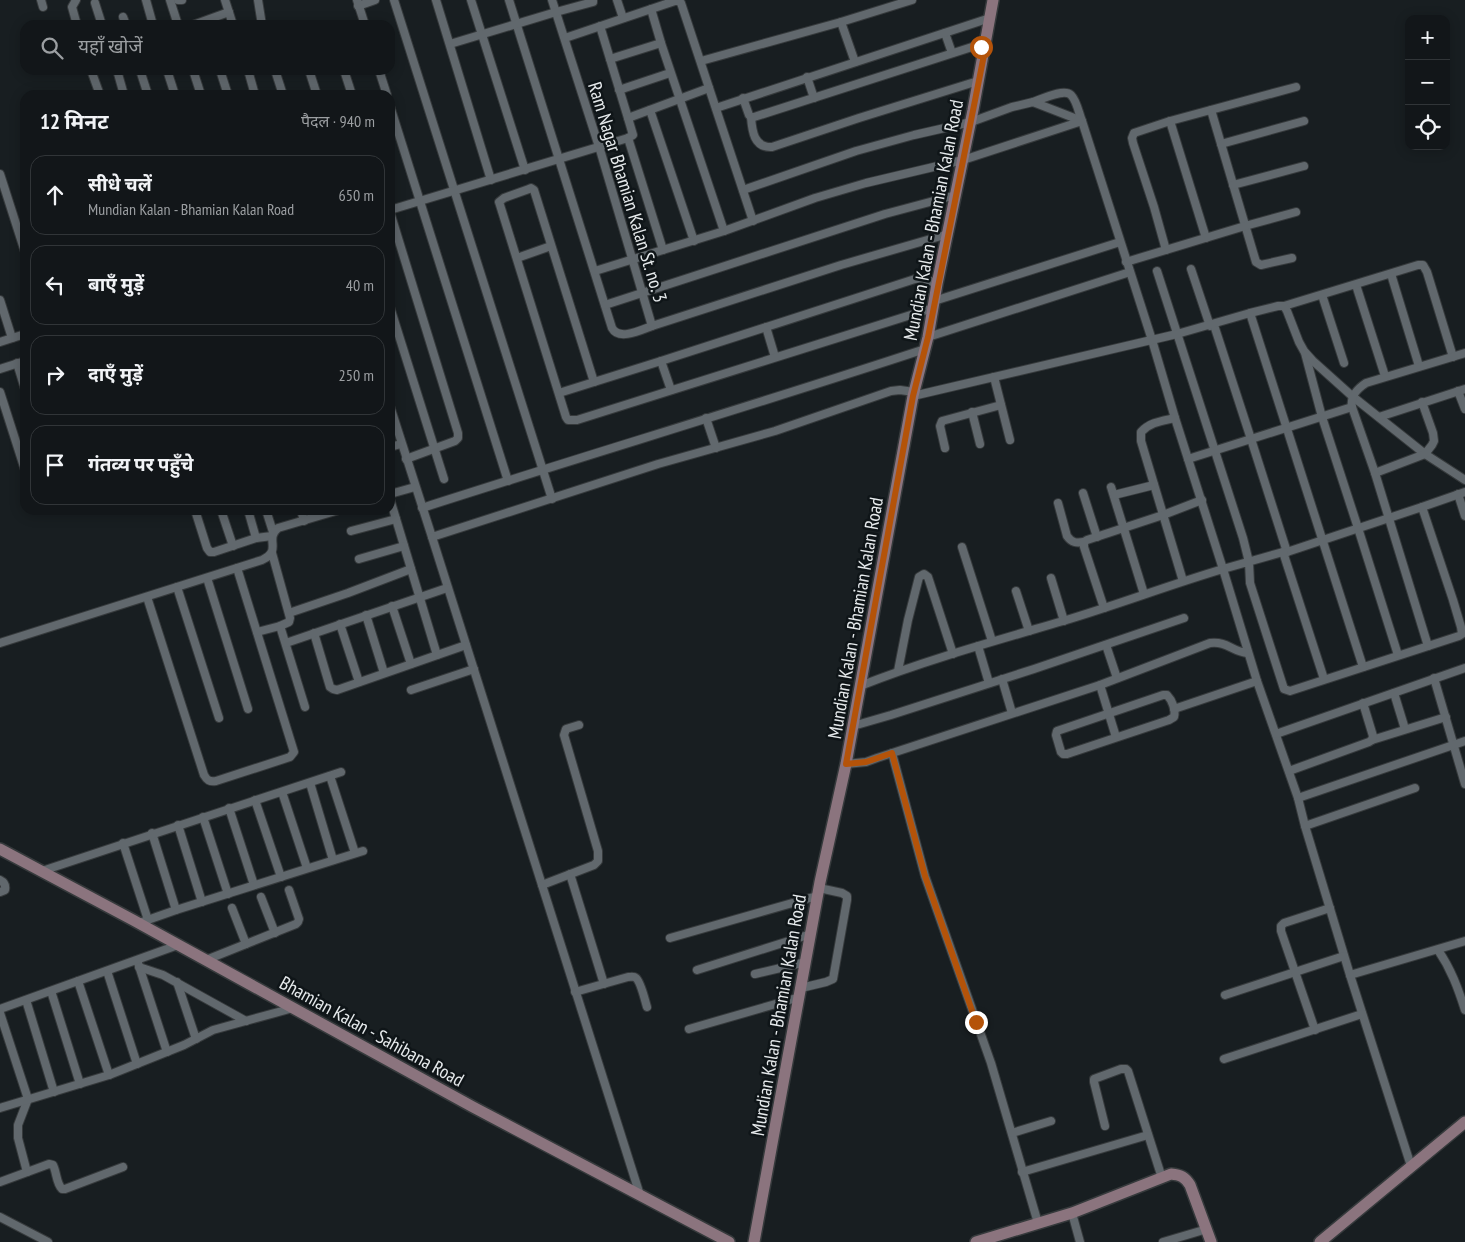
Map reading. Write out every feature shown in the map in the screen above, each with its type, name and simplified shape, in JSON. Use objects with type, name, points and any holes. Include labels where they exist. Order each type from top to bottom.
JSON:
[{"type":"street","points":[[76,0],[72,7],[76,20]]},
{"type":"street","points":[[146,0],[152,20]]},
{"type":"street","points":[[170,0],[176,20]]},
{"type":"street","points":[[225,0],[231,20]]},
{"type":"street","points":[[258,0],[261,20]]},
{"type":"street","points":[[363,20],[358,3],[375,0]]},
{"type":"street","points":[[394,0],[552,499]]},
{"type":"street","points":[[436,0],[491,180]]},
{"type":"street","points":[[471,0],[525,170]]},
{"type":"street","points":[[509,0],[614,333],[619,335],[652,326]]},
{"type":"street","name":"Ram Nagar Bhamian Kalan St. no. 3","points":[[552,0],[599,147],[652,326],[841,265],[948,234]]},
{"type":"street","points":[[450,44],[594,2],[593,0]]},
{"type":"street","points":[[617,0],[623,18]]},
{"type":"street","points":[[701,61],[842,22],[912,0]]},
{"type":"street","name":"Mundian Kalan - Bhamian Kalan Road","points":[[754,1242],[818,892],[846,764],[914,394],[928,337],[985,50],[993,0]]},
{"type":"street","points":[[565,38],[675,1],[681,3],[753,221]]},
{"type":"street","points":[[95,3],[100,20]]},
{"type":"street","points":[[651,9],[660,44],[724,231]]},
{"type":"street","points":[[211,20],[229,12]]},
{"type":"street","points":[[716,108],[990,18]]},
{"type":"street","points":[[842,22],[855,62]]},
{"type":"street","points":[[395,209],[633,135],[600,26]]},
{"type":"street","points":[[945,33],[952,53]]},
{"type":"street","points":[[610,59],[660,44]]},
{"type":"street","points":[[751,117],[952,53],[978,46],[985,50]]},
{"type":"street","points":[[619,90],[670,73]]},
{"type":"street","points":[[94,75],[98,90]]},
{"type":"street","points":[[118,75],[122,90]]},
{"type":"street","points":[[142,75],[146,90]]},
{"type":"street","points":[[169,75],[173,90]]},
{"type":"street","points":[[195,75],[199,90]]},
{"type":"street","points":[[222,75],[226,90]]},
{"type":"street","points":[[250,75],[254,90]]},
{"type":"street","points":[[277,75],[281,90]]},
{"type":"street","points":[[311,75],[315,90]]},
{"type":"street","points":[[346,75],[350,90]]},
{"type":"street","points":[[381,75],[385,90]]},
{"type":"street","points":[[807,77],[814,98]]},
{"type":"street","points":[[743,98],[751,117],[752,132],[755,139],[766,148],[978,82]]},
{"type":"street","points":[[1166,250],[1132,138],[1134,134],[1170,121],[1296,87]]},
{"type":"street","points":[[628,118],[710,88]]},
{"type":"street","points":[[743,190],[856,152],[914,135],[971,122],[1012,107],[1060,93],[1066,92],[1071,94],[1082,122],[1152,340],[1257,681],[1298,798],[1344,956],[1411,1166]]},
{"type":"street","points":[[1033,102],[1082,122]]},
{"type":"street","points":[[650,110],[694,241]]},
{"type":"street","points":[[1211,110],[1258,265],[1292,258]]},
{"type":"street","points":[[1170,121],[1206,238]]},
{"type":"street","points":[[1221,144],[1304,121]]},
{"type":"street","points":[[395,122],[508,481]]},
{"type":"street","points":[[595,271],[694,241],[815,198],[866,183],[963,160],[1082,122]]},
{"type":"street","points":[[628,138],[662,250]]},
{"type":"street","points":[[1233,185],[1304,166]]},
{"type":"street","points":[[0,174],[20,236]]},
{"type":"street","points":[[594,382],[533,189],[504,198],[500,202],[568,420],[775,357],[1120,242]]},
{"type":"street","points":[[605,305],[876,217],[956,194]]},
{"type":"street","points":[[1126,262],[1296,212]]},
{"type":"street","points":[[395,227],[458,433],[458,438],[455,441],[406,459]]},
{"type":"street","points":[[517,258],[551,246]]},
{"type":"street","points":[[432,538],[658,464],[775,431],[890,391],[900,390],[914,394],[941,390],[1152,340],[1250,313],[1284,306],[1418,265],[1423,265],[1426,268],[1453,356]]},
{"type":"street","points":[[1191,269],[1252,439],[1324,679]]},
{"type":"street","points":[[1157,271],[1243,538],[1249,562],[1250,583],[1284,689],[1290,691],[1459,636],[1462,631],[1422,507]]},
{"type":"street","points":[[928,337],[1130,272]]},
{"type":"street","points":[[1391,274],[1419,366]]},
{"type":"street","points":[[559,393],[915,279],[923,278],[937,284]]},
{"type":"street","points":[[1356,285],[1385,376]]},
{"type":"street","points":[[1322,295],[1344,363]]},
{"type":"street","points":[[0,300],[12,338]]},
{"type":"street","points":[[1284,306],[1299,342],[1313,361],[1352,396],[1425,454],[1465,480]]},
{"type":"street","points":[[1250,313],[1363,667]]},
{"type":"street","points":[[395,322],[444,479]]},
{"type":"street","points":[[766,327],[775,357]]},
{"type":"street","points":[[0,342],[20,336]]},
{"type":"street","points":[[422,508],[925,349]]},
{"type":"street","points":[[1304,351],[1322,417],[1398,655]]},
{"type":"street","points":[[1428,646],[1375,473],[1351,402],[1352,396],[1366,383],[1465,353]]},
{"type":"street","points":[[661,361],[671,390]]},
{"type":"street","points":[[0,369],[20,362]]},
{"type":"street","points":[[994,377],[1010,440]]},
{"type":"street","points":[[1379,416],[1462,390],[1465,409]]},
{"type":"street","points":[[0,392],[20,454]]},
{"type":"street","points":[[1375,473],[1425,454],[1434,441],[1422,402]]},
{"type":"street","points":[[945,448],[940,426],[942,421],[1001,405]]},
{"type":"street","points":[[1188,459],[1352,407]]},
{"type":"street","points":[[972,412],[980,444]]},
{"type":"street","points":[[706,418],[716,448]]},
{"type":"street","points":[[1175,418],[1146,427],[1141,432],[1141,441],[1183,581]]},
{"type":"street","points":[[395,426],[474,669],[640,1196]]},
{"type":"street","points":[[395,446],[401,444]]},
{"type":"street","points":[[1114,495],[1154,486]]},
{"type":"street","points":[[395,493],[415,487]]},
{"type":"street","points":[[1111,487],[1144,594]]},
{"type":"street","points":[[1082,493],[1096,537]]},
{"type":"street","points":[[860,686],[898,671],[992,641],[1064,621],[1183,581],[1285,552],[1462,493],[1465,516]]},
{"type":"street","points":[[1058,503],[1067,536],[1070,541],[1075,543],[1084,542],[1202,500]]},
{"type":"street","points":[[197,515],[210,552],[273,534],[278,528],[322,515]]},
{"type":"street","points":[[223,515],[233,546]]},
{"type":"street","points":[[249,515],[256,538]]},
{"type":"street","points":[[257,632],[280,626],[289,622],[290,618],[272,553],[273,534],[267,515]]},
{"type":"street","points":[[302,515],[304,521]]},
{"type":"street","points":[[395,515],[437,655]]},
{"type":"street","points":[[351,531],[396,519]]},
{"type":"street","points":[[1084,542],[1104,608]]},
{"type":"street","points":[[359,559],[404,546]]},
{"type":"street","points":[[962,547],[992,641]]},
{"type":"street","points":[[0,643],[262,560],[272,553]]},
{"type":"street","points":[[147,597],[204,775],[211,782],[216,781],[290,757],[294,752],[237,568]]},
{"type":"street","points":[[289,613],[348,594],[412,569]]},
{"type":"street","points":[[898,671],[919,578],[924,574],[928,577],[953,654]]},
{"type":"street","points":[[207,578],[248,709]]},
{"type":"street","points":[[1050,578],[1064,621]]},
{"type":"street","points":[[177,587],[219,718]]},
{"type":"street","points":[[286,643],[447,588]]},
{"type":"street","points":[[1016,591],[1029,630]]},
{"type":"street","points":[[392,606],[411,664]]},
{"type":"street","points":[[366,615],[384,673]]},
{"type":"street","points":[[853,726],[1002,679],[1184,618]]},
{"type":"street","points":[[340,624],[359,682]]},
{"type":"street","points":[[280,626],[305,707]]},
{"type":"street","points":[[314,633],[330,687],[333,690],[466,645]]},
{"type":"street","points":[[846,764],[866,762],[1100,685],[1210,643],[1219,642],[1227,644],[1248,653]]},
{"type":"street","points":[[1106,645],[1117,678]]},
{"type":"street","points":[[978,646],[989,683]]},
{"type":"street","points":[[1276,734],[1465,668]]},
{"type":"street","points":[[411,690],[474,669]]},
{"type":"street","points":[[1434,678],[1465,784]]},
{"type":"street","points":[[1002,679],[1012,713]]},
{"type":"street","points":[[1174,709],[1257,681]]},
{"type":"street","points":[[1100,685],[1116,737]]},
{"type":"street","points":[[1394,693],[1405,729]]},
{"type":"street","points":[[1163,695],[1170,697],[1174,709],[1174,717],[1169,720],[1067,754],[1061,752],[1056,734],[1057,731],[1108,713],[1163,695]]},
{"type":"street","points":[[1363,704],[1373,736],[1372,740]]},
{"type":"street","points":[[1289,771],[1372,740],[1446,717]]},
{"type":"street","points":[[542,884],[594,865],[599,857],[564,735],[566,730],[579,725]]},
{"type":"street","points":[[1298,798],[1465,741]]},
{"type":"street","points":[[892,753],[925,876],[991,1063],[1038,1223]]},
{"type":"street","points":[[42,870],[341,772]]},
{"type":"street","points":[[123,843],[144,922],[176,910],[359,852],[330,776]]},
{"type":"street","points":[[310,783],[334,860]]},
{"type":"street","points":[[1305,826],[1415,788]]},
{"type":"street","points":[[282,792],[307,868]]},
{"type":"street","points":[[255,800],[281,876]]},
{"type":"street","points":[[229,808],[254,885]]},
{"type":"street","points":[[203,817],[228,894]]},
{"type":"street","points":[[178,825],[202,902]]},
{"type":"street","points":[[152,834],[176,910]]},
{"type":"street","name":"Bhamian Kalan - Sahibana Road","points":[[0,849],[144,922],[178,945],[473,1107],[728,1242]]},
{"type":"street","points":[[570,874],[604,984]]},
{"type":"street","points":[[0,880],[5,884],[6,890],[0,892]]},
{"type":"street","points":[[206,960],[296,924],[298,922],[289,890]]},
{"type":"street","points":[[670,938],[818,892],[842,893],[847,896],[833,979],[801,992],[689,1029]]},
{"type":"street","points":[[261,897],[275,933]]},
{"type":"street","points":[[232,908],[246,944]]},
{"type":"street","points":[[1315,1030],[1294,973],[1281,926],[1284,923],[1330,908]]},
{"type":"street","points":[[697,970],[811,934]]},
{"type":"street","points":[[1350,975],[1465,941]]},
{"type":"street","points":[[0,1009],[107,971],[138,964],[178,945]]},
{"type":"street","points":[[1438,950],[1456,980],[1465,1010]]},
{"type":"street","points":[[1225,996],[1344,956]]},
{"type":"street","points":[[755,974],[806,962]]},
{"type":"street","points":[[138,964],[177,982],[246,1021]]},
{"type":"street","points":[[138,964],[167,1052]]},
{"type":"street","points":[[107,971],[137,1064]]},
{"type":"street","points":[[575,992],[634,977],[639,983],[647,1007]]},
{"type":"street","points":[[78,981],[109,1074]]},
{"type":"street","points":[[177,982],[196,1039]]},
{"type":"street","points":[[51,991],[80,1084]]},
{"type":"street","points":[[26,1000],[54,1092]]},
{"type":"street","points":[[0,1107],[80,1084],[137,1064],[213,1030],[293,1008]]},
{"type":"street","points":[[0,1013],[28,1100],[18,1124],[18,1138],[27,1172]]},
{"type":"street","points":[[1224,1058],[1362,1014]]},
{"type":"street","points":[[1105,1126],[1094,1079],[1121,1068],[1126,1068],[1162,1178]]},
{"type":"street","points":[[1012,1133],[1051,1121]]},
{"type":"street","points":[[1320,1242],[1465,1122]]},
{"type":"street","points":[[1022,1172],[1148,1135]]},
{"type":"street","points":[[0,1182],[49,1164],[53,1165],[56,1169],[59,1187],[65,1189],[123,1167]]},
{"type":"street","points":[[976,1242],[1002,1238],[1171,1174],[1185,1178],[1190,1185],[1212,1242]]},
{"type":"street","points":[[1072,1213],[1080,1242]]},
{"type":"street","points":[[0,1217],[48,1242]]},
{"type":"street","points":[[1163,1242],[1207,1229]]},
{"type":"route","points":[[976,1022],[925,876],[892,753],[866,762],[846,764],[913,396],[928,337],[985,50],[981,47]]}]
